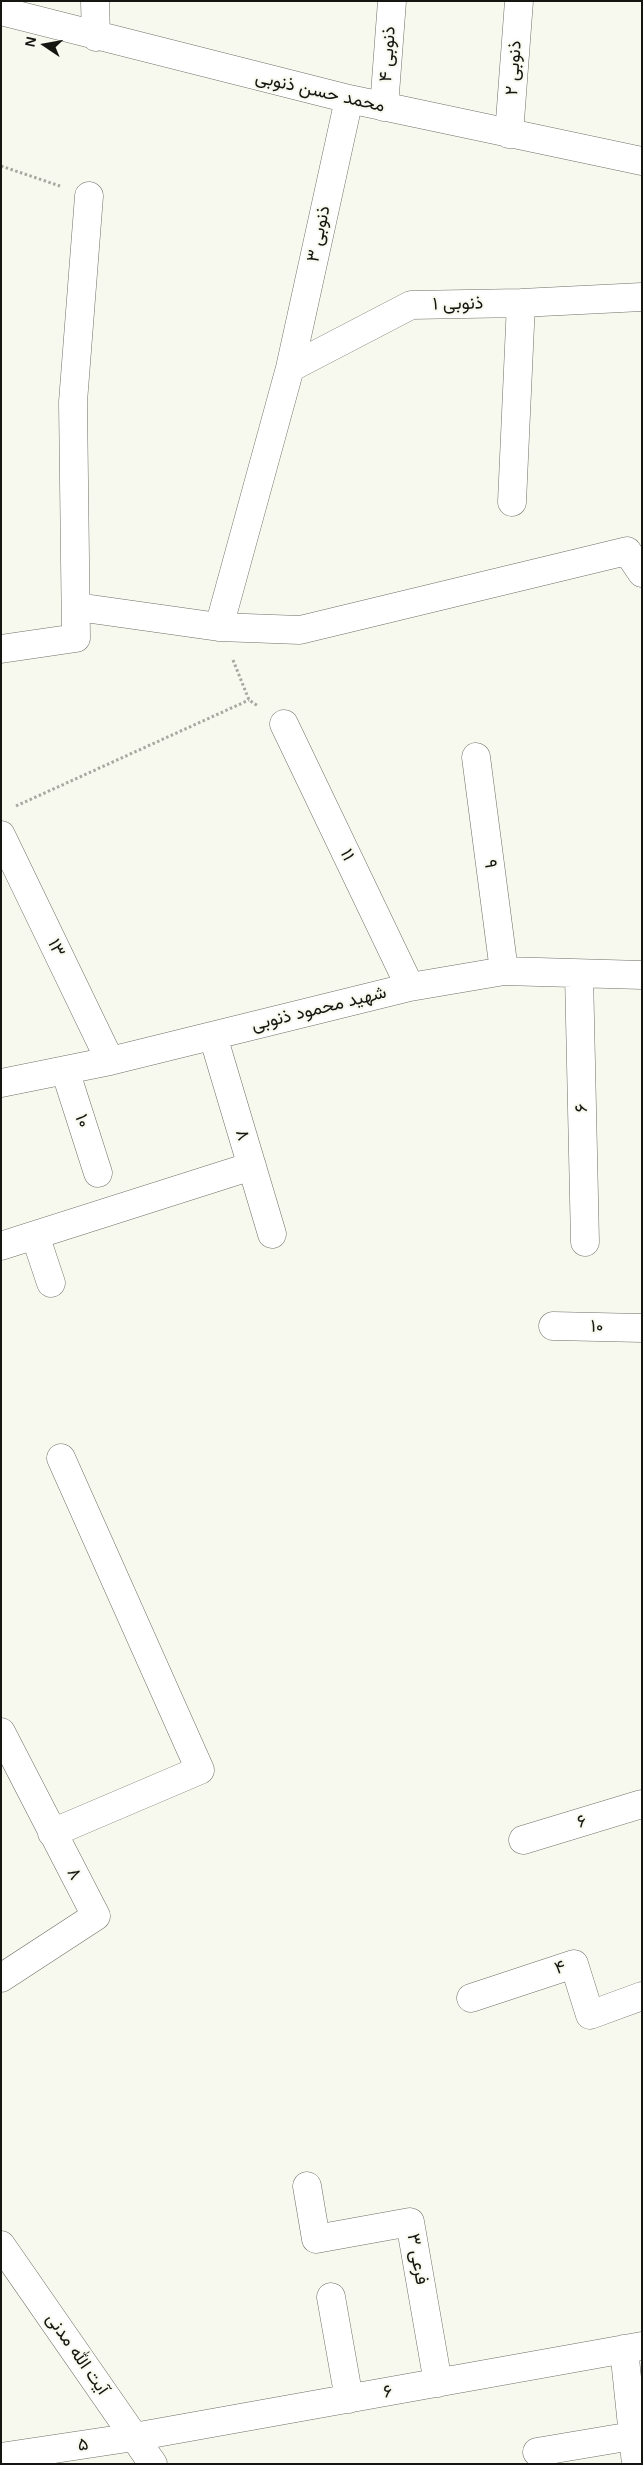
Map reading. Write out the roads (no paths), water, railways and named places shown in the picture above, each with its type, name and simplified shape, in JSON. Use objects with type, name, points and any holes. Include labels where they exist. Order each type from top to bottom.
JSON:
[{"type":"street","points":[[95,1],[96,37]]},
{"type":"street","name":"ذنوبی ۴","points":[[384,107],[392,1]]},
{"type":"street","name":"ذنوبی ۲","points":[[509,134],[519,1]]},
{"type":"street","name":"محمد حسن ذنوبی","points":[[1,11],[96,37],[349,99],[642,161]]},
{"type":"street","name":"ذنوبی ۳","points":[[219,627],[290,368],[349,99]]},
{"type":"street","points":[[1,649],[76,638],[77,607],[72,402],[89,196]]},
{"type":"street","name":"ذنوبی ۱","points":[[290,368],[411,305],[521,303],[642,297]]},
{"type":"street","points":[[512,502],[521,303]]},
{"type":"street","points":[[77,607],[219,627],[300,630],[627,551],[642,573]]},
{"type":"street","name":"۱۱","points":[[284,724],[410,987]]},
{"type":"street","name":"۹","points":[[476,756],[504,971]]},
{"type":"street","name":"۱۳","points":[[1,835],[110,1061]]},
{"type":"street","name":"شهید محمود ذنوبی","points":[[1,1083],[110,1061],[410,987],[504,971],[642,976]]},
{"type":"street","name":"۶","points":[[579,974],[584,1242]]},
{"type":"street","name":"۸","points":[[213,1036],[272,1234]]},
{"type":"street","name":"۱۰","points":[[65,1070],[98,1173]]},
{"type":"street","points":[[1,1246],[252,1166]]},
{"type":"street","points":[[35,1235],[51,1283]]},
{"type":"street","name":"۱۰","points":[[552,1326],[642,1328]]},
{"type":"street","points":[[52,1833],[200,1770],[61,1458]]},
{"type":"street","name":"۸","points":[[1,1732],[96,1916],[1,1978]]},
{"type":"street","name":"۶","points":[[523,1840],[642,1804]]},
{"type":"street","name":"۴","points":[[471,1998],[574,1964],[590,2015],[642,1996]]},
{"type":"street","name":"فرعی ۳","points":[[307,2186],[316,2239],[410,2222],[438,2383]]},
{"type":"street","name":"آیت الله مدنی","points":[[1,2245],[153,2464]]},
{"type":"street","points":[[331,2297],[350,2399]]},
{"type":"street","points":[[633,2347],[632,2436],[636,2464]]},
{"type":"street","name":"۶","points":[[134,2437],[633,2347]]},
{"type":"street","points":[[537,2452],[632,2436]]},
{"type":"street","name":"۵","points":[[1,2457],[68,2455],[134,2437]]}]
